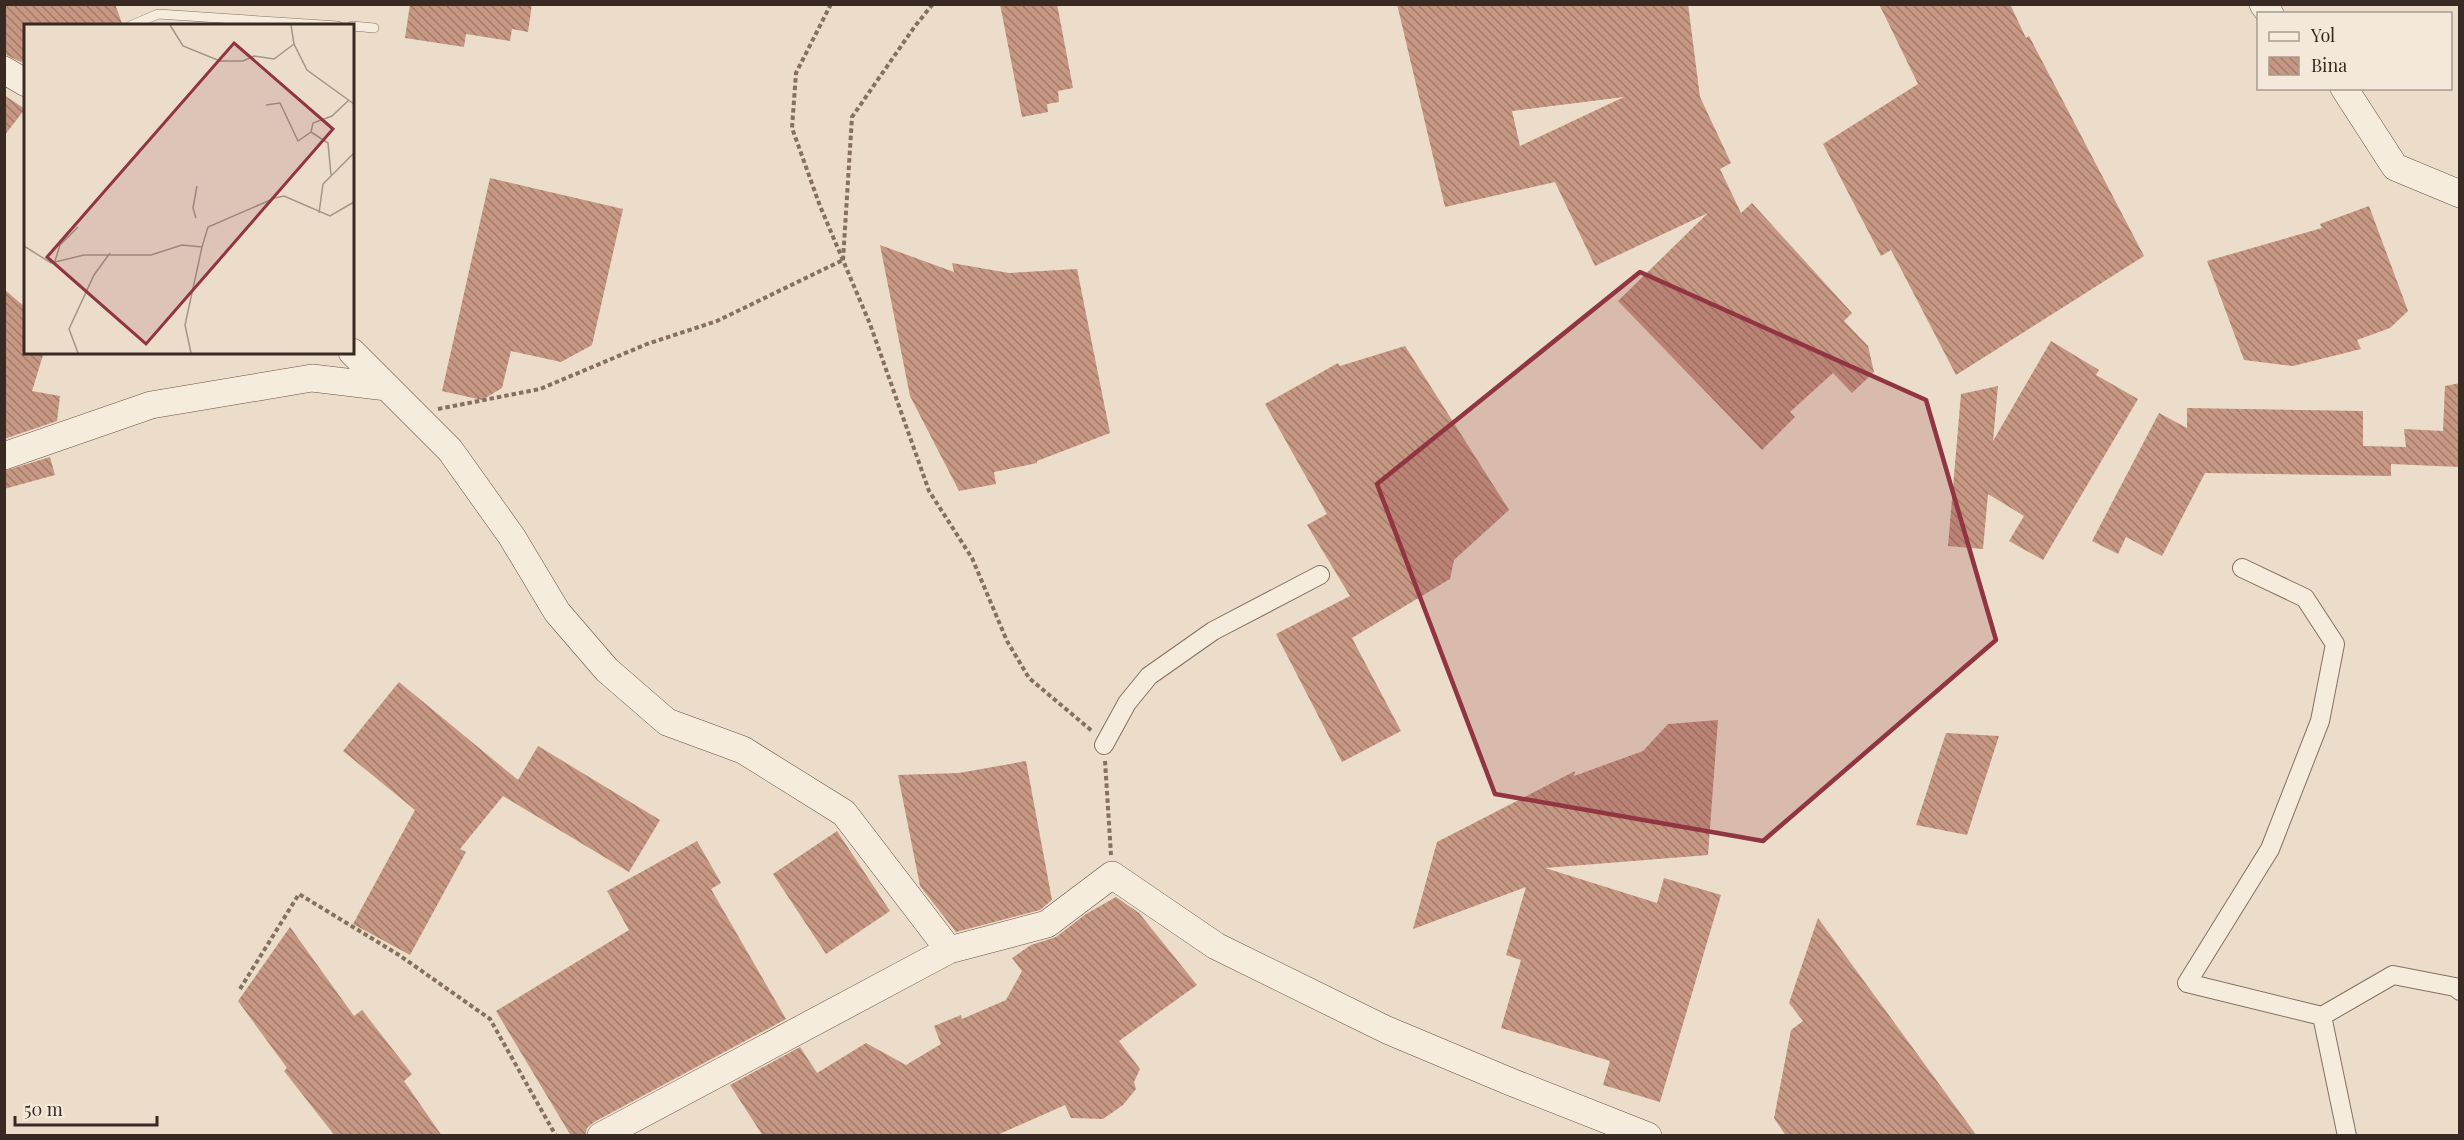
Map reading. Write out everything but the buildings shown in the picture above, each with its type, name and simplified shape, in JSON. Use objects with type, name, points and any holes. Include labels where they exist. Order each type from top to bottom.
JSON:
[{"type":"street","points":[[2345,90],[2395,167],[2460,194]]},
{"type":"street","points":[[354,354],[450,450],[512,537],[557,612],[607,670],[667,722],[743,750],[844,813],[949,950]]},
{"type":"street","points":[[4,456],[151,405],[312,378],[387,387]]},
{"type":"street","points":[[2241,568],[2305,598],[2335,644],[2320,721],[2270,849],[2187,983],[2322,1016],[2394,975],[2455,987],[2460,991]]},
{"type":"street","points":[[1104,745],[1127,703],[1149,676],[1214,631],[1320,575]]},
{"type":"street","points":[[601,1136],[949,950],[1047,924],[1112,875],[1216,946],[1387,1030],[1648,1136]]},
{"type":"street","points":[[2322,1016],[2347,1136]]},
{"type":"lane","points":[[135,24],[158,14],[308,24]]},
{"type":"lane","points":[[354,26],[374,28]]},
{"type":"path","points":[[831,4],[796,73],[792,128],[820,206],[870,324],[929,491],[972,558],[1007,641],[1029,678],[1083,722],[1104,745],[1112,875]]},
{"type":"path","points":[[843,260],[852,117],[915,26],[933,4]]},
{"type":"path","points":[[414,414],[540,389],[647,344],[717,321],[843,260]]},
{"type":"path","points":[[240,989],[300,894],[399,955],[490,1019],[556,1136]]},
{"type":"highlighted area","points":[[1640,272],[1926,400],[1996,640],[1763,841],[1495,794],[1377,484]]}]
